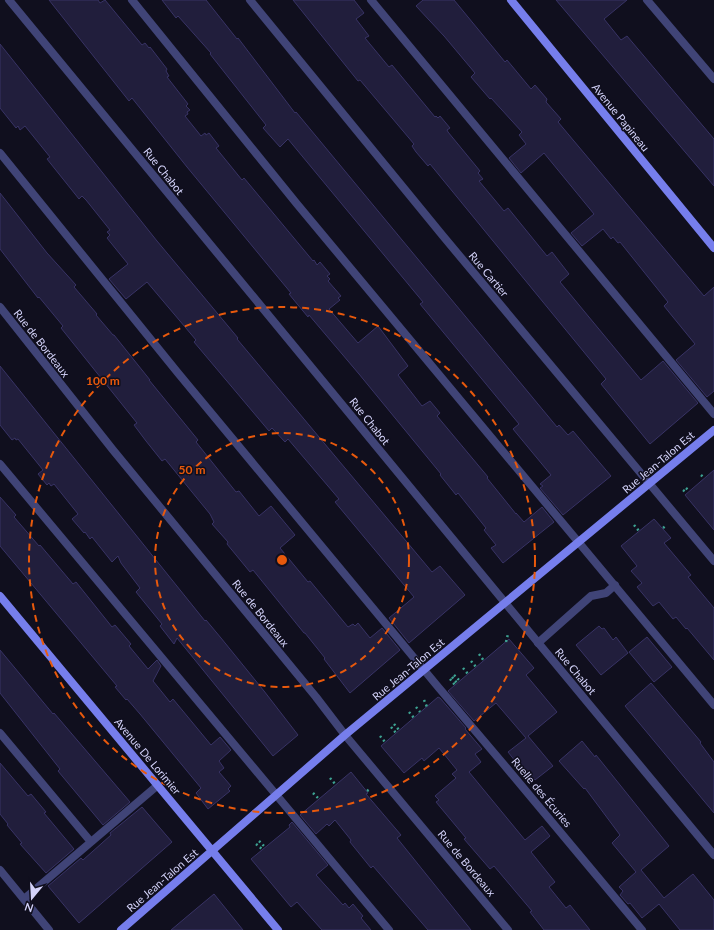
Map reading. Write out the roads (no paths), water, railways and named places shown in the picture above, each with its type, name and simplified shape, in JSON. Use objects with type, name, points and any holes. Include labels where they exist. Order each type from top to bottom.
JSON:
[{"type":"main road","name":"Avenue Papineau","points":[[511,0],[714,248]]},
{"type":"main road","name":"Rue Jean-Talon Est","points":[[121,930],[345,735],[504,602],[650,484],[714,430]]},
{"type":"main road","name":"Avenue De Lorimier","points":[[0,596],[276,929]]},
{"type":"street","name":"Rue Chabot","points":[[9,0],[714,855]]},
{"type":"street","points":[[132,0],[298,204],[714,705]]},
{"type":"street","name":"Rue Cartier","points":[[250,0],[428,218],[714,561]]},
{"type":"street","points":[[371,0],[714,414]]},
{"type":"street","points":[[647,0],[714,79]]},
{"type":"street","name":"Ruelle des Écuries","points":[[0,153],[168,361],[642,930]]},
{"type":"street","name":"Rue de Bordeaux","points":[[0,307],[113,450],[316,697],[345,735],[508,930]]},
{"type":"street","points":[[0,464],[389,930]]},
{"type":"street","points":[[538,643],[591,596],[606,593],[615,585]]},
{"type":"street","points":[[0,733],[91,842]]},
{"type":"street","points":[[24,899],[158,785]]},
{"type":"street","points":[[0,870],[49,930]]}]
